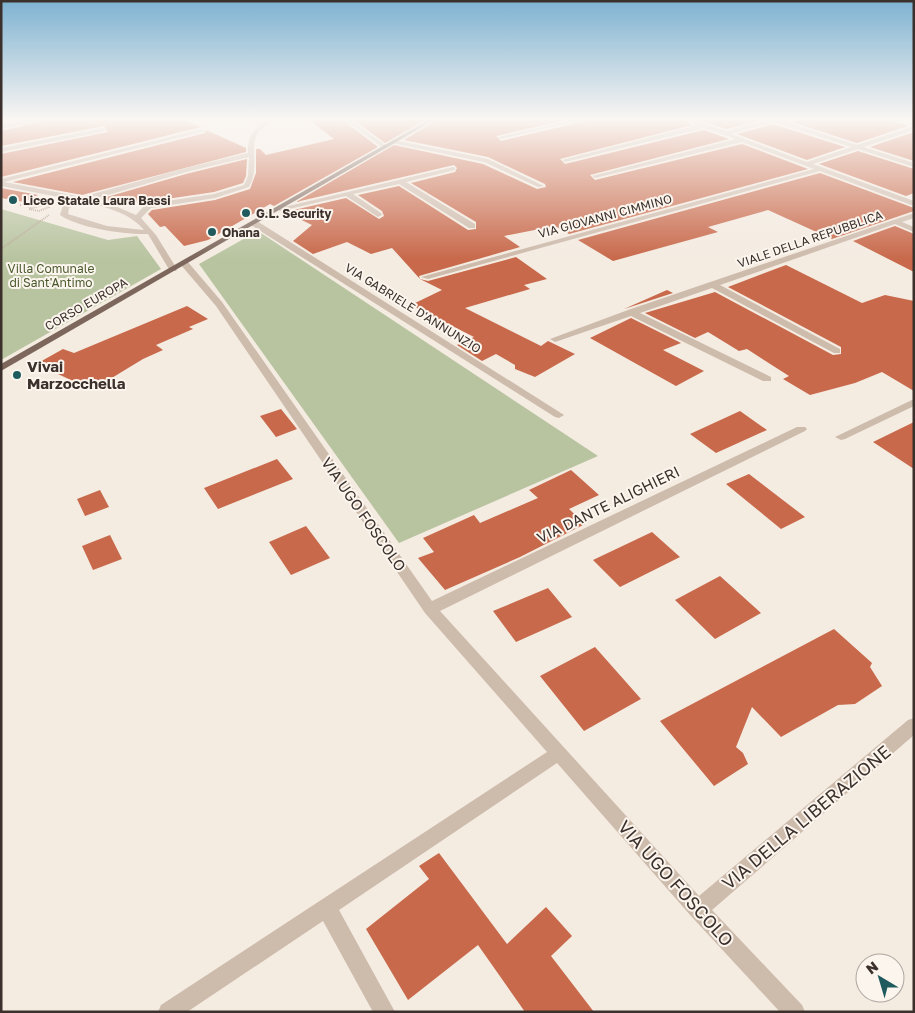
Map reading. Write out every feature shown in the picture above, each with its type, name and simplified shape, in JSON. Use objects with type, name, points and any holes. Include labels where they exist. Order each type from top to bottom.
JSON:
[{"type":"main road","name":"CORSO EUROPA","points":[[1,368],[354,165]]},
{"type":"street","points":[[1,182],[67,165]]},
{"type":"street","points":[[150,232],[133,234],[107,230],[64,215],[66,207],[81,200],[204,165]]},
{"type":"street","points":[[1,182],[102,204],[137,218],[149,206],[215,196],[248,186],[252,178],[252,165]]},
{"type":"street","points":[[497,165],[540,186]]},
{"type":"street","points":[[595,176],[639,165]]},
{"type":"street","points":[[810,165],[914,204]]},
{"type":"street","points":[[280,208],[295,207],[346,193],[453,169]]},
{"type":"street","name":"VIA GIOVANNI CIMMINO","points":[[425,277],[821,169]]},
{"type":"street","points":[[400,181],[472,226]]},
{"type":"street","points":[[346,193],[378,215]]},
{"type":"street","name":"VIALE DELLA REPUBBLICA","points":[[554,339],[914,215]]},
{"type":"street","name":"VIA UGO FOSCOLO","points":[[137,218],[178,266],[219,304],[430,609],[698,909],[795,1012]]},
{"type":"street","points":[[896,222],[914,230]]},
{"type":"street","name":"VIA GABRIELE D'ANNUNZIO","points":[[254,223],[559,415]]},
{"type":"street","points":[[714,285],[837,352]]},
{"type":"street","points":[[631,312],[767,379]]},
{"type":"street","points":[[841,437],[911,406]]},
{"type":"street","name":"VIA DANTE ALIGHIERI","points":[[430,609],[801,429]]},
{"type":"street","name":"VIA DELLA LIBERAZIONE","points":[[698,909],[914,725]]},
{"type":"street","points":[[168,1012],[559,753]]},
{"type":"street","points":[[326,907],[385,1012]]},
{"type":"path","points":[[20,205],[31,207],[43,204],[49,206],[41,211],[30,210],[31,207]]},
{"type":"path","points":[[41,211],[46,216]]},
{"type":"path","points":[[1,250],[39,220]]},
{"type":"green space","name":"Villa Comunale di Sant'Antimo","points":[[1,209],[108,240],[137,236],[161,269],[1,360]]},
{"type":"green space","points":[[258,231],[598,456],[399,543],[199,264]]},
{"type":"building","points":[[1,165],[48,165],[1,177]]},
{"type":"building","points":[[79,165],[195,165],[82,195],[13,182]]},
{"type":"building","points":[[221,165],[247,165],[246,176],[243,183],[214,192],[146,202],[141,206],[132,197],[115,202],[100,199]]},
{"type":"building","points":[[256,165],[346,165],[274,206],[270,204],[208,240],[184,246],[165,226],[160,227],[148,214],[152,210],[215,200],[250,189],[256,173]]},
{"type":"building","points":[[359,165],[453,165],[296,202]]},
{"type":"building","points":[[454,165],[486,165],[537,189],[546,187],[545,184],[505,165],[628,165],[590,175],[595,180],[655,165],[798,165],[808,169],[569,234],[555,226],[504,236],[520,247],[419,276],[420,279],[392,248],[371,254],[347,242],[313,254],[293,241],[312,225],[285,212],[346,198],[379,219],[384,216],[382,211],[358,195],[399,186],[468,230],[476,229],[476,222],[411,183],[455,172],[457,168]]},
{"type":"building","points":[[822,165],[902,165],[914,169],[914,193],[906,196]]},
{"type":"building","points":[[820,173],[914,208],[914,211],[832,239],[768,210],[708,227],[718,232],[613,261],[578,240]]},
{"type":"building","points":[[1,188],[38,195],[24,202],[1,198]]},
{"type":"building","points":[[895,226],[914,234],[914,272],[853,241]]},
{"type":"building","points":[[516,257],[547,279],[524,285],[530,289],[465,308],[541,346],[548,341],[575,354],[535,377],[515,369],[515,365],[496,354],[482,361],[457,345],[474,337],[411,305],[442,290],[420,279],[428,281]]},
{"type":"building","points":[[786,265],[862,303],[885,295],[914,301],[914,391],[882,372],[855,383],[810,395],[783,379],[789,376],[747,349],[739,351],[708,332],[695,338],[645,313],[715,292],[833,355],[841,354],[841,347],[728,287]]},
{"type":"building","points":[[667,290],[673,293],[624,309]]},
{"type":"building","points":[[187,306],[208,319],[189,327],[193,329],[156,345],[163,350],[143,359],[92,390],[58,374],[61,372],[38,363],[63,349],[74,353]]},
{"type":"building","points":[[631,318],[681,343],[663,350],[704,371],[676,386],[590,338]]},
{"type":"building","points":[[281,409],[297,429],[276,437],[260,416]]},
{"type":"building","points":[[740,411],[767,430],[716,453],[690,434]]},
{"type":"building","points":[[914,422],[914,469],[873,442]]},
{"type":"building","points":[[277,459],[293,479],[218,509],[204,488]]},
{"type":"building","points":[[571,470],[599,495],[569,509],[585,524],[520,557],[445,590],[418,558],[434,552],[423,538],[474,515],[480,523],[538,498],[529,490]]},
{"type":"building","points":[[749,474],[805,517],[781,529],[726,484]]},
{"type":"building","points":[[100,490],[109,507],[85,516],[77,499]]},
{"type":"building","points":[[306,526],[330,558],[291,575],[269,542]]},
{"type":"building","points":[[652,532],[680,557],[620,587],[593,560]]},
{"type":"building","points":[[110,535],[122,559],[93,570],[82,546]]},
{"type":"building","points":[[720,576],[761,613],[715,639],[675,600]]},
{"type":"building","points":[[548,588],[572,617],[516,642],[493,611]]},
{"type":"building","points":[[834,629],[872,663],[870,667],[882,686],[855,704],[838,705],[781,737],[752,707],[736,747],[743,753],[748,764],[714,786],[660,721]]},
{"type":"building","points":[[595,647],[641,699],[584,731],[540,676]]},
{"type":"building","points":[[439,853],[507,944],[546,907],[572,936],[551,956],[594,1012],[525,1012],[478,945],[408,1000],[366,929],[429,879],[419,866]]},
{"type":"place","name":"Liceo Statale Laura Bassi","points":[[13,200]]},
{"type":"place","name":"G.L. Security","points":[[246,213]]},
{"type":"place","name":"Ohana","points":[[212,232]]},
{"type":"place","name":"Vivai Marzocchella","points":[[17,375]]}]
